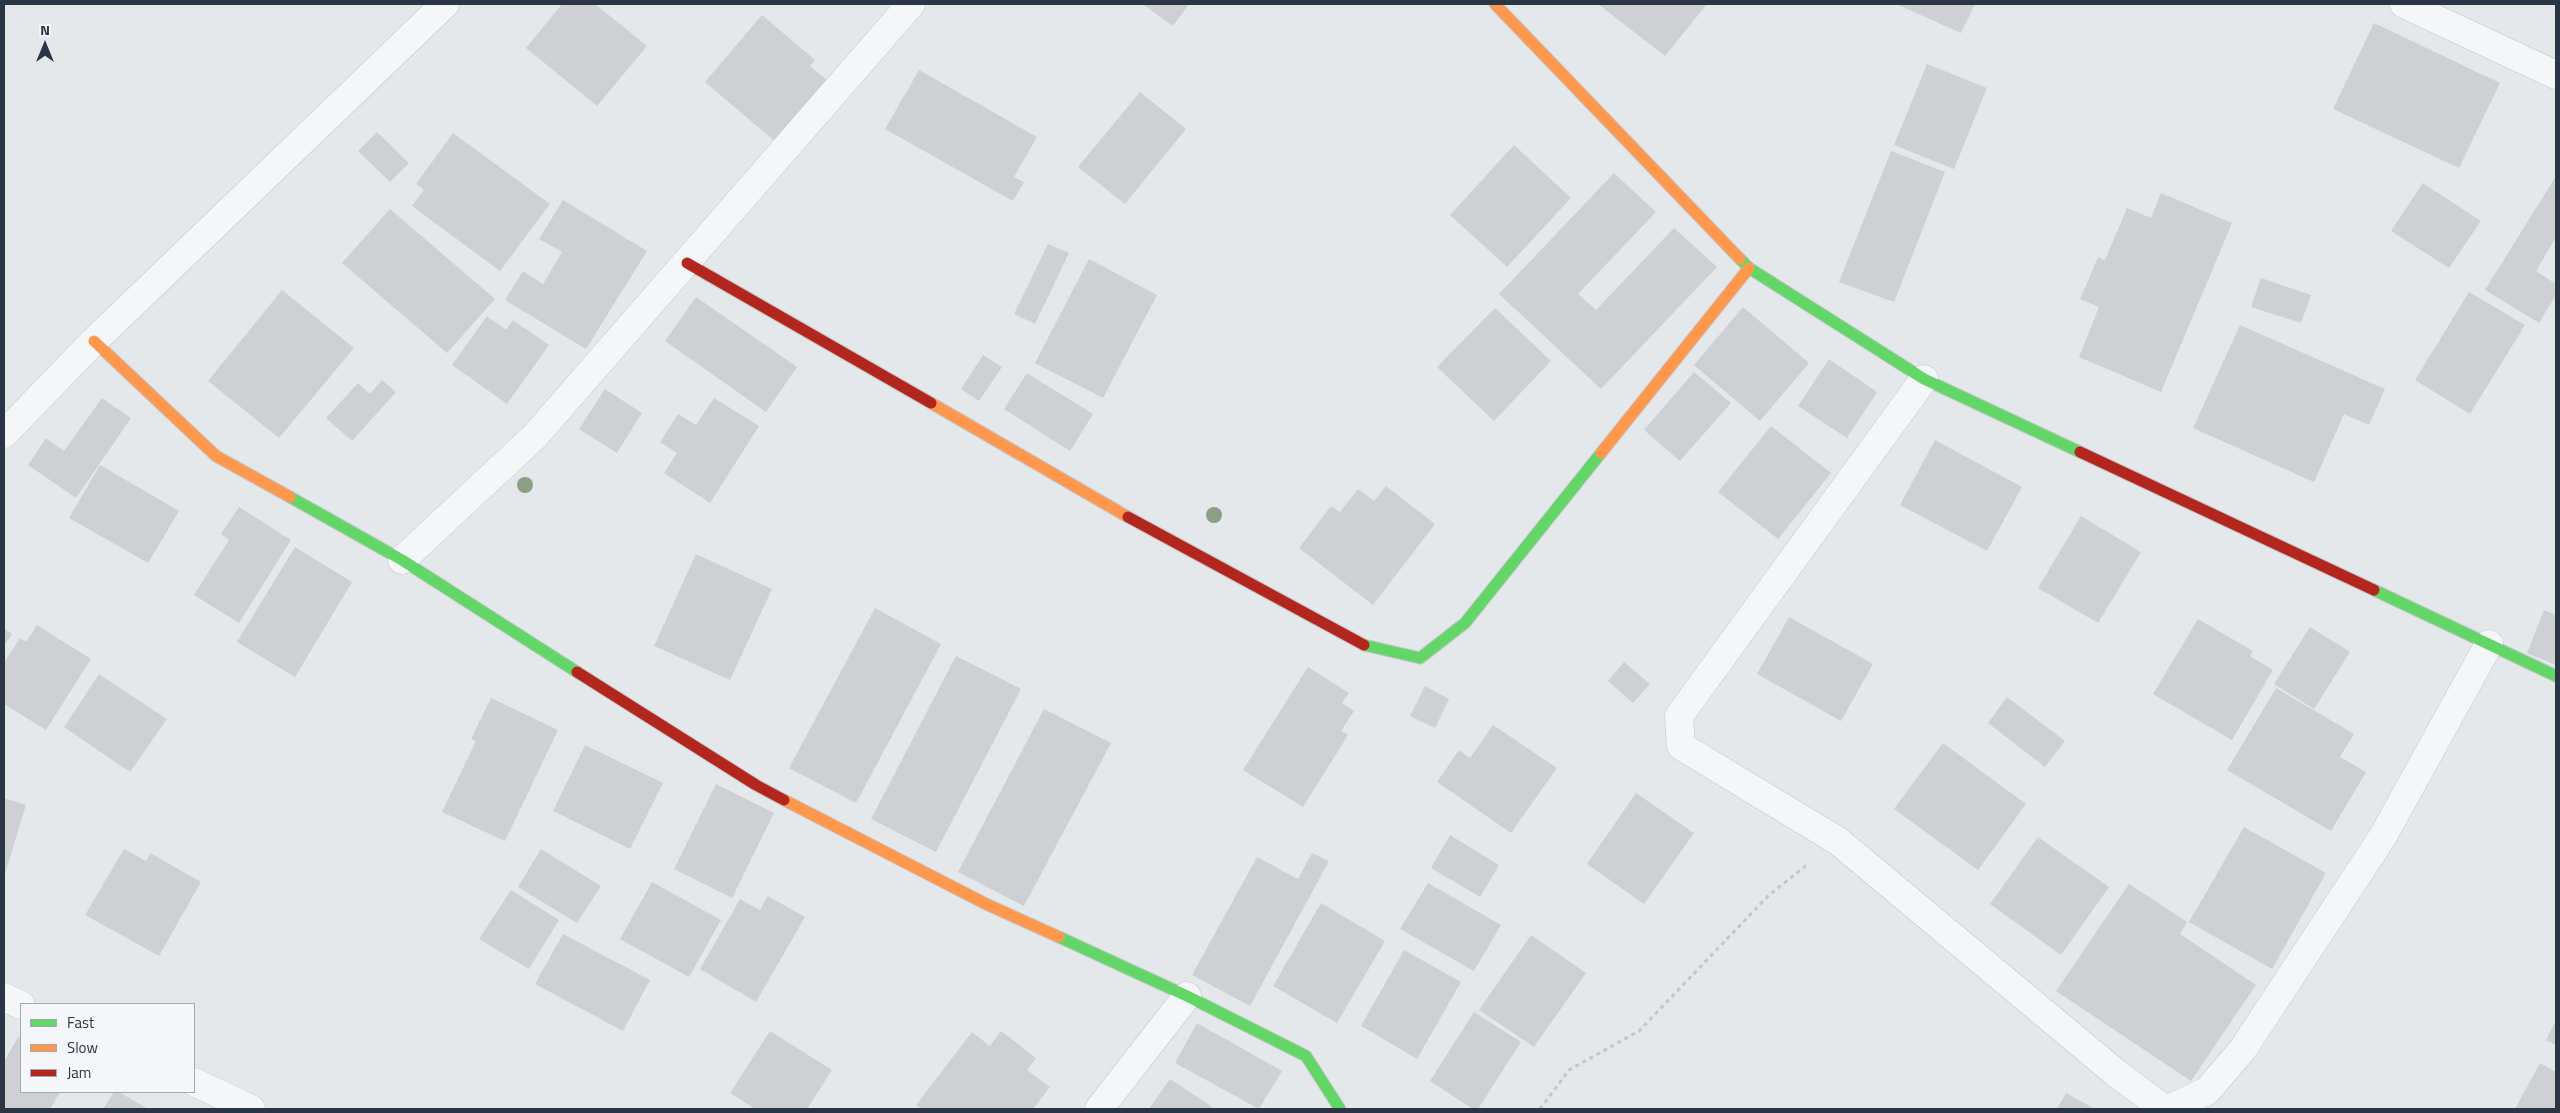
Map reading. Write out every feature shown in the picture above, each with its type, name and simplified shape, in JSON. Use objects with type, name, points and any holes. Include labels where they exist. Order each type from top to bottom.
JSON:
[{"type":"street","points":[[4,434],[94,340],[445,4]]},
{"type":"street","points":[[402,560],[535,436],[687,264],[911,4]]},
{"type":"street","points":[[1495,4],[1749,268],[1924,379],[2556,676]]},
{"type":"street","points":[[2404,4],[2556,76]]},
{"type":"street","points":[[687,264],[1122,514],[1350,637],[1367,646],[1420,658],[1465,624],[1749,268]]},
{"type":"street","points":[[94,340],[216,456],[402,560],[756,785],[986,904],[1187,996],[1306,1056],[1340,1109]]},
{"type":"street","points":[[1924,379],[1679,716],[1681,746],[1838,841],[2116,1073],[2164,1109]]},
{"type":"street","points":[[2169,1109],[2207,1091],[2243,1048],[2382,836],[2489,644]]},
{"type":"street","points":[[1100,1109],[1187,996]]},
{"type":"street","points":[[4,997],[20,1005]]},
{"type":"street","points":[[195,1083],[215,1101],[251,1109]]},
{"type":"path","points":[[1540,1109],[1570,1070],[1639,1031],[1768,896],[1838,841]]},
{"type":"building","points":[[562,4],[595,4],[647,46],[597,106],[526,48]]},
{"type":"building","points":[[1142,4],[1189,4],[1173,26]]},
{"type":"building","points":[[1598,4],[1707,4],[1665,56]]},
{"type":"building","points":[[1896,4],[1975,4],[1961,33]]},
{"type":"building","points":[[762,15],[815,60],[810,66],[829,82],[777,143],[705,82]]},
{"type":"building","points":[[2374,23],[2500,83],[2459,168],[2333,109]]},
{"type":"building","points":[[1927,64],[1987,88],[1954,169],[1894,145]]},
{"type":"building","points":[[919,70],[1037,137],[1014,177],[1024,182],[1013,201],[885,129]]},
{"type":"building","points":[[1140,92],[1186,129],[1125,204],[1078,167]]},
{"type":"building","points":[[377,132],[409,163],[390,182],[358,151]]},
{"type":"building","points":[[453,133],[550,204],[500,271],[412,206],[424,190],[416,184]]},
{"type":"building","points":[[1514,145],[1571,198],[1507,267],[1450,215]]},
{"type":"building","points":[[1891,151],[1945,172],[1894,302],[1839,282]]},
{"type":"building","points":[[1614,173],[1656,212],[1578,294],[1596,310],[1674,228],[1717,267],[1601,389],[1499,294]]},
{"type":"building","points":[[2556,176],[2556,237],[2536,271],[2556,284],[2556,295],[2539,323],[2485,290]]},
{"type":"building","points":[[2423,183],[2481,221],[2449,268],[2391,231]]},
{"type":"building","points":[[2161,193],[2232,223],[2161,392],[2079,357],[2099,307],[2080,299],[2098,257],[2105,260],[2127,208],[2151,218]]},
{"type":"building","points":[[563,200],[647,251],[586,349],[505,300],[523,271],[543,284],[562,252],[539,239]]},
{"type":"building","points":[[390,209],[495,299],[447,353],[342,263]]},
{"type":"building","points":[[1048,244],[1069,253],[1035,324],[1014,314]]},
{"type":"building","points":[[1089,259],[1157,295],[1103,398],[1035,363]]},
{"type":"building","points":[[2261,278],[2311,295],[2301,323],[2251,307]]},
{"type":"building","points":[[282,290],[354,348],[279,438],[208,381]]},
{"type":"building","points":[[2469,292],[2525,325],[2470,414],[2415,380]]},
{"type":"building","points":[[696,297],[797,367],[766,412],[665,341]]},
{"type":"building","points":[[1743,307],[1809,363],[1760,421],[1694,365]]},
{"type":"building","points":[[1495,308],[1551,361],[1494,421],[1437,367]]},
{"type":"building","points":[[487,316],[506,330],[513,320],[549,345],[507,404],[452,365]]},
{"type":"building","points":[[2240,325],[2385,389],[2369,425],[2344,414],[2314,482],[2193,428]]},
{"type":"building","points":[[983,355],[1002,367],[979,401],[961,389]]},
{"type":"building","points":[[1829,359],[1877,392],[1847,438],[1798,406]]},
{"type":"building","points":[[1694,372],[1731,403],[1680,461],[1644,430]]},
{"type":"building","points":[[1027,373],[1093,414],[1070,451],[1004,409]]},
{"type":"building","points":[[382,380],[396,392],[352,441],[326,418],[358,383],[370,394]]},
{"type":"building","points":[[605,389],[642,413],[617,453],[579,429]]},
{"type":"building","points":[[102,398],[131,418],[76,498],[28,465],[46,438],[64,451]]},
{"type":"building","points":[[714,398],[759,426],[710,503],[664,473],[677,453],[660,442],[678,414],[696,425]]},
{"type":"building","points":[[1771,426],[1831,473],[1778,539],[1718,492]]},
{"type":"building","points":[[1935,440],[2022,487],[1987,551],[1900,505]]},
{"type":"building","points":[[100,465],[179,511],[148,563],[69,518]]},
{"type":"building","points":[[1386,486],[1435,524],[1373,605],[1299,548],[1331,506],[1340,512],[1358,489],[1374,501]]},
{"type":"building","points":[[239,507],[291,540],[239,623],[194,595],[229,540],[221,534]]},
{"type":"building","points":[[2081,516],[2141,552],[2098,623],[2038,588]]},
{"type":"building","points":[[295,547],[352,582],[295,677],[237,642]]},
{"type":"building","points":[[696,554],[772,589],[730,680],[654,646]]},
{"type":"building","points":[[875,608],[941,644],[856,803],[789,768]]},
{"type":"building","points":[[2544,610],[2556,615],[2556,665],[2527,653]]},
{"type":"building","points":[[1789,617],[1873,664],[1841,721],[1757,674]]},
{"type":"building","points":[[2198,619],[2253,651],[2250,656],[2273,670],[2232,740],[2153,694]]},
{"type":"building","points":[[37,625],[91,659],[46,730],[4,704],[4,663],[20,638],[26,642]]},
{"type":"building","points":[[2310,627],[2350,652],[2314,709],[2274,684]]},
{"type":"building","points":[[4,628],[12,634],[4,646]]},
{"type":"building","points":[[956,656],[1021,689],[936,852],[871,819]]},
{"type":"building","points":[[1624,662],[1650,684],[1633,703],[1608,681]]},
{"type":"building","points":[[1308,667],[1349,693],[1342,703],[1354,711],[1341,731],[1348,735],[1303,807],[1243,770]]},
{"type":"building","points":[[99,674],[167,719],[130,772],[64,727]]},
{"type":"building","points":[[1425,686],[1449,699],[1435,728],[1410,716]]},
{"type":"building","points":[[2276,688],[2354,734],[2340,757],[2366,772],[2331,831],[2227,770]]},
{"type":"building","points":[[2007,697],[2065,741],[2045,767],[1988,723]]},
{"type":"building","points":[[491,698],[558,730],[505,841],[442,812],[476,741],[471,739]]},
{"type":"building","points":[[1044,709],[1111,743],[1024,906],[958,872]]},
{"type":"building","points":[[1493,725],[1557,768],[1511,833],[1437,782],[1459,750],[1470,758]]},
{"type":"building","points":[[1943,743],[2026,804],[1978,870],[1894,809]]},
{"type":"building","points":[[585,745],[663,783],[630,849],[553,811]]},
{"type":"building","points":[[716,784],[774,813],[732,898],[674,869]]},
{"type":"building","points":[[1636,793],[1694,833],[1644,904],[1587,864]]},
{"type":"building","points":[[4,798],[26,805],[4,877]]},
{"type":"building","points":[[2244,827],[2326,873],[2272,969],[2189,922]]},
{"type":"building","points":[[1450,835],[1499,865],[1480,897],[1431,868]]},
{"type":"building","points":[[2038,837],[2109,887],[2061,955],[1990,904]]},
{"type":"building","points":[[124,849],[146,861],[150,853],[201,882],[159,956],[85,915]]},
{"type":"building","points":[[541,849],[601,886],[577,923],[518,887]]},
{"type":"building","points":[[1312,853],[1329,861],[1250,1006],[1192,975],[1257,857],[1298,879]]},
{"type":"building","points":[[652,882],[721,920],[689,977],[620,939]]},
{"type":"building","points":[[1428,883],[1501,925],[1474,971],[1400,929]]},
{"type":"building","points":[[2129,884],[2187,922],[2180,934],[2256,985],[2191,1081],[2056,991]]},
{"type":"building","points":[[511,890],[559,920],[529,969],[479,939]]},
{"type":"building","points":[[768,896],[805,917],[756,1002],[700,969],[740,899],[760,910]]},
{"type":"building","points":[[1321,903],[1385,941],[1337,1023],[1273,986]]},
{"type":"building","points":[[563,934],[650,980],[623,1031],[535,984]]},
{"type":"building","points":[[1531,935],[1586,973],[1534,1047],[1479,1010]]},
{"type":"building","points":[[1404,950],[1461,982],[1417,1059],[1361,1026]]},
{"type":"building","points":[[1474,1012],[1521,1042],[1478,1109],[1473,1109],[1430,1081]]},
{"type":"building","points":[[2556,1020],[2556,1045],[2546,1040]]},
{"type":"building","points":[[1197,1023],[1282,1071],[1259,1109],[1175,1063]]},
{"type":"building","points":[[770,1031],[832,1070],[807,1109],[755,1109],[730,1093]]},
{"type":"building","points":[[1001,1031],[1036,1058],[1027,1070],[1050,1087],[1033,1109],[922,1109],[916,1105],[972,1032],[990,1046]]},
{"type":"building","points":[[18,1037],[20,1038],[20,1093],[59,1093],[50,1109],[4,1109],[4,1062]]},
{"type":"building","points":[[2540,1063],[2556,1072],[2556,1109],[2515,1109]]},
{"type":"building","points":[[1170,1079],[1215,1109],[1149,1109]]},
{"type":"building","points":[[113,1093],[121,1093],[148,1109],[103,1109]]},
{"type":"building","points":[[2066,1093],[2095,1109],[2057,1109]]},
{"type":"traffic: fast","points":[[1740,259],[1749,268],[1924,379],[2080,452]]},
{"type":"traffic: fast","points":[[1364,645],[1420,658],[1465,623],[1601,453]]},
{"type":"traffic: fast","points":[[290,497],[402,560],[577,672]]},
{"type":"traffic: fast","points":[[2374,590],[2556,676]]},
{"type":"traffic: fast","points":[[1059,937],[1187,996],[1306,1056],[1340,1109]]},
{"type":"traffic: slow","points":[[1495,4],[1740,259]]},
{"type":"traffic: slow","points":[[1601,453],[1749,268]]},
{"type":"traffic: slow","points":[[94,341],[216,456],[290,497]]},
{"type":"traffic: slow","points":[[931,403],[1128,517]]},
{"type":"traffic: slow","points":[[784,800],[986,904],[1059,937]]},
{"type":"traffic: jam","points":[[687,263],[931,403]]},
{"type":"traffic: jam","points":[[2080,452],[2374,590]]},
{"type":"traffic: jam","points":[[1128,517],[1364,645]]},
{"type":"traffic: jam","points":[[577,672],[756,785],[784,800]]}]
